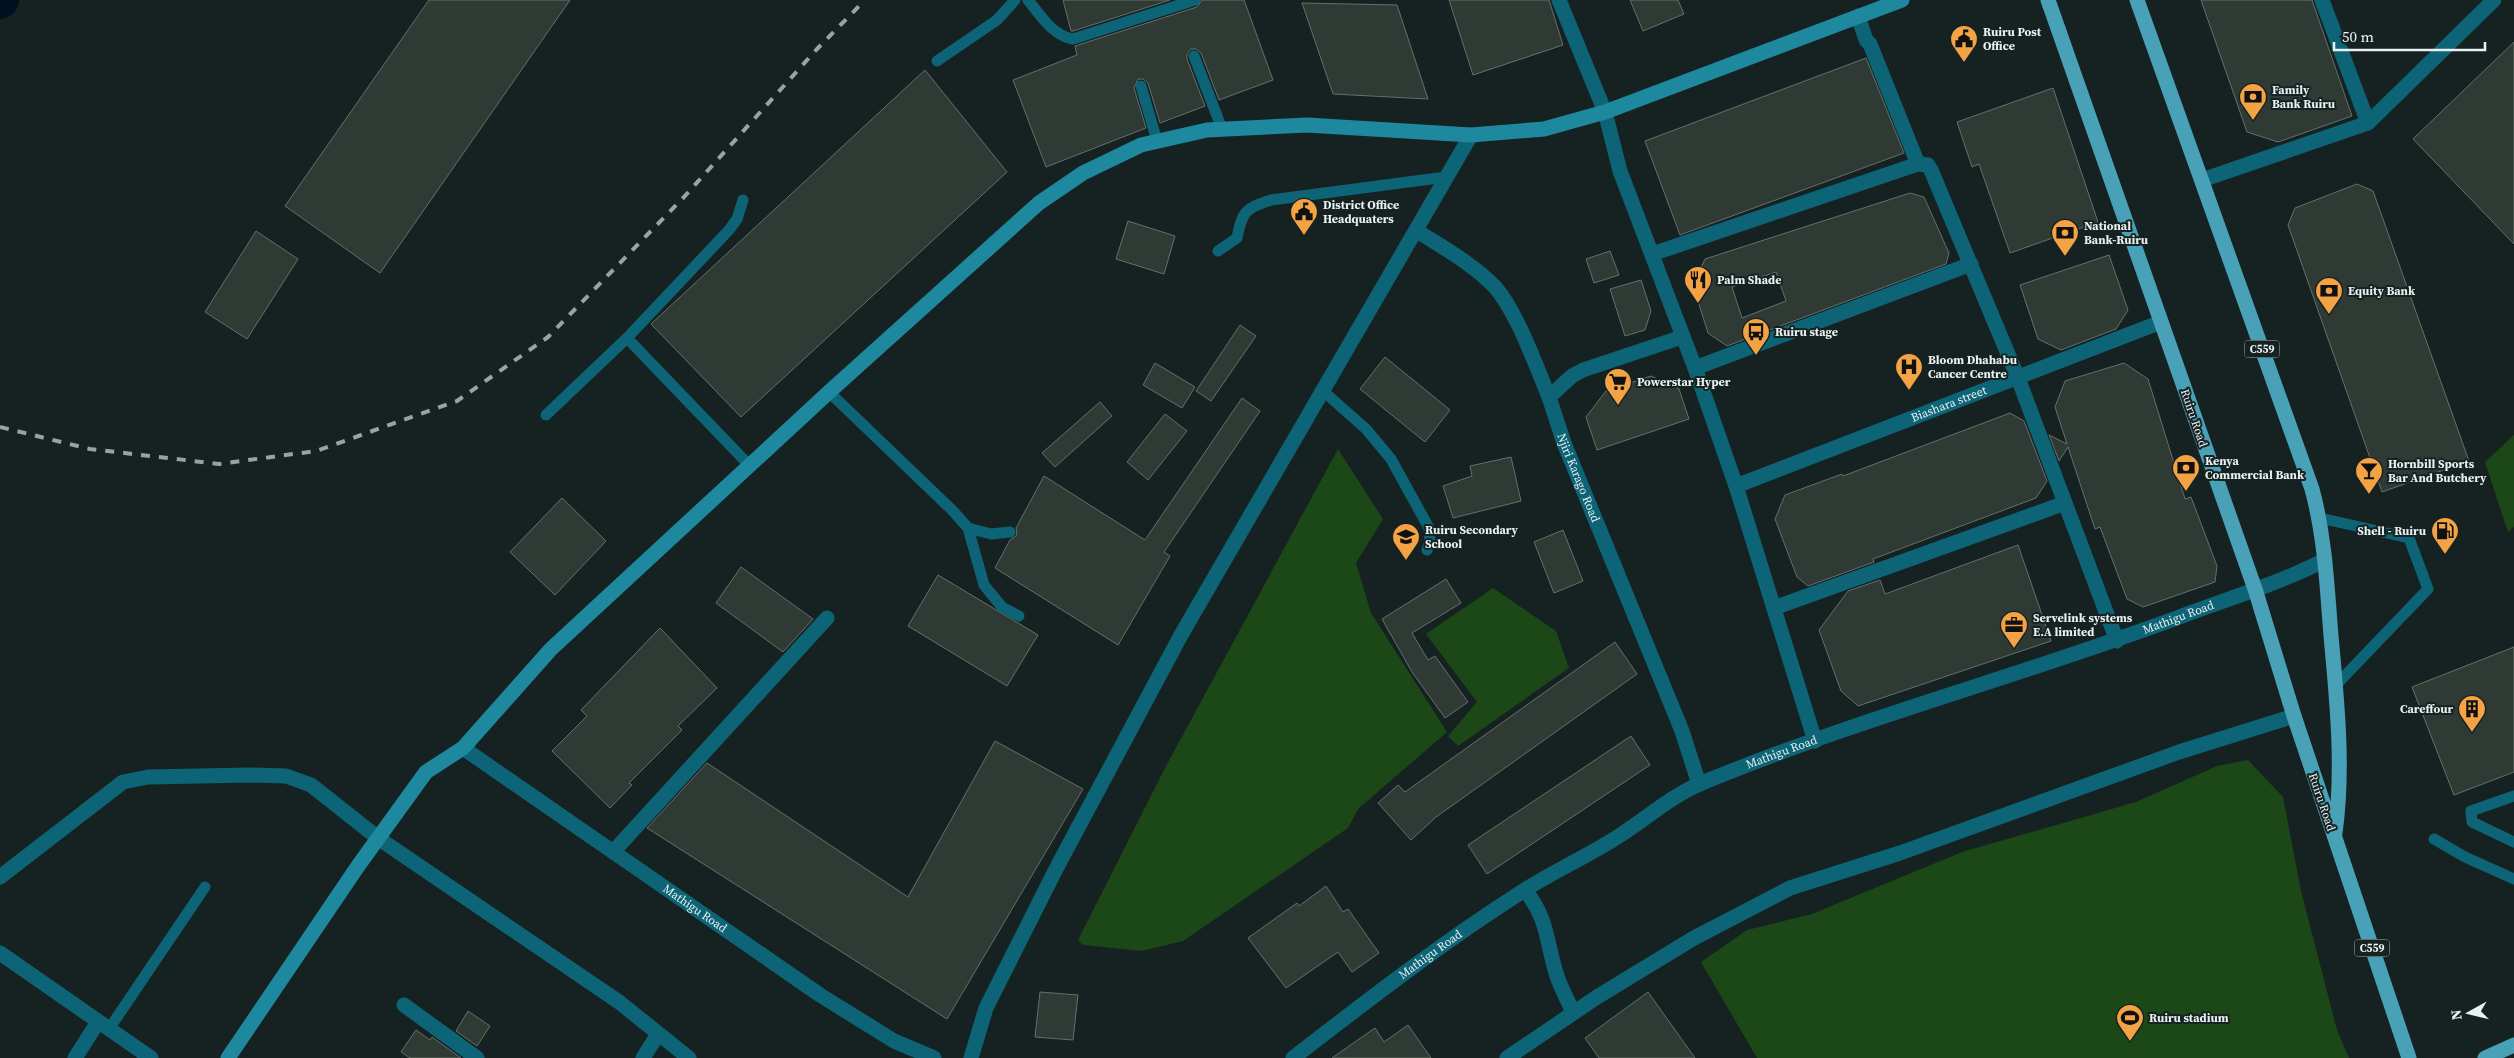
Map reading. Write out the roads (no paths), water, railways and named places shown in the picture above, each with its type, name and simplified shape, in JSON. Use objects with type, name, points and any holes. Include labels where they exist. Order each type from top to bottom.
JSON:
[{"type":"main road","name":"Ruiru Road","points":[[2048,0],[2255,589],[2334,837]]},
{"type":"main road","name":"Ruiru Road","points":[[2137,0],[2312,489],[2320,518],[2336,686],[2339,804],[2334,837]]},
{"type":"main road","points":[[228,1058],[378,838],[426,772],[463,748],[551,649],[829,392],[1039,203],[1083,173],[1141,145],[1206,130],[1308,125],[1471,134],[1544,129],[1605,112],[1897,1]]},
{"type":"main road","name":"C559","points":[[2334,837],[2409,1058]]},
{"type":"main road","points":[[2491,1056],[2514,1046]]},
{"type":"street","points":[[1559,0],[1605,112],[1620,171],[1736,486],[1815,741]]},
{"type":"street","points":[[2322,0],[2368,123]]},
{"type":"street","points":[[2202,180],[2368,123],[2494,0]]},
{"type":"street","points":[[1858,16],[1866,40],[1870,44],[1918,164]]},
{"type":"street","points":[[971,1058],[986,1008],[1057,867],[1181,635],[1322,390],[1417,231],[1471,134]]},
{"type":"street","points":[[1652,254],[1918,164],[1928,166],[2018,378],[2118,641]]},
{"type":"street","name":"Njiri Karago Road","points":[[1417,231],[1469,264],[1496,288],[1521,330],[1549,397],[1564,443],[1666,694],[1699,784]]},
{"type":"street","points":[[1694,368],[1971,264]]},
{"type":"street","name":"Biashara street","points":[[1736,486],[2161,322]]},
{"type":"street","points":[[1549,397],[1572,376],[1583,370],[1682,337]]},
{"type":"street","points":[[1774,608],[2065,503]]},
{"type":"street","name":"Mathigu Road","points":[[1293,1058],[1386,985],[1525,890],[1620,836],[1666,803],[1699,784],[1815,741],[2118,641],[2283,580],[2325,560]]},
{"type":"street","points":[[613,852],[827,618]]},
{"type":"street","points":[[1507,1058],[1573,1013],[1694,938],[1790,888],[1900,853],[2179,752],[2294,716]]},
{"type":"street","name":"Mathigu Road","points":[[463,748],[820,995],[894,1041],[934,1058]]},
{"type":"street","points":[[0,877],[123,782],[148,777],[286,776],[311,784],[378,838],[619,1002],[689,1058]]},
{"type":"street","points":[[1525,890],[1538,905],[1543,918],[1556,975],[1573,1013]]},
{"type":"street","points":[[0,953],[151,1058]]},
{"type":"street","points":[[404,1005],[477,1058]]},
{"type":"street","points":[[74,1058],[104,1025]]},
{"type":"street","points":[[643,1058],[658,1034]]},
{"type":"lane","points":[[937,61],[997,20],[1015,0]]},
{"type":"lane","points":[[1028,0],[1056,32],[1063,38],[1073,39],[1195,0]]},
{"type":"lane","points":[[1194,56],[1222,129]]},
{"type":"lane","points":[[1141,86],[1157,141]]},
{"type":"lane","points":[[1218,251],[1237,238],[1240,220],[1251,206],[1271,200],[1446,177]]},
{"type":"lane","points":[[546,415],[627,338],[729,230],[737,219],[743,200]]},
{"type":"lane","points":[[627,338],[749,465]]},
{"type":"lane","points":[[1322,390],[1366,429],[1391,459],[1429,528],[1430,541],[1427,550]]},
{"type":"lane","points":[[829,392],[953,511],[968,528],[984,585],[1002,607],[1019,616]]},
{"type":"lane","points":[[2320,518],[2409,538],[2428,589],[2336,686]]},
{"type":"lane","points":[[968,528],[992,534],[1010,532]]},
{"type":"lane","points":[[2514,796],[2471,811],[2472,822],[2514,842]]},
{"type":"lane","points":[[2434,839],[2458,853],[2514,878]]},
{"type":"lane","points":[[104,1025],[205,887]]},
{"type":"railway","points":[[0,427],[90,449],[219,464],[316,451],[457,401],[548,337],[684,197],[817,49],[865,0]]},
{"type":"place","name":"Ruiru Post Office","points":[[1964,63]]},
{"type":"place","name":"Family Bank Ruiru","points":[[2253,121]]},
{"type":"place","name":"District Office Headquaters","points":[[1304,236]]},
{"type":"place","name":"National Bank-Ruiru","points":[[2065,257]]},
{"type":"place","name":"Palm Shade","points":[[1698,304]]},
{"type":"place","name":"Equity Bank","points":[[2329,315]]},
{"type":"place","name":"Ruiru stage","points":[[1756,356]]},
{"type":"place","name":"Bloom Dhahabu Cancer Centre","points":[[1909,391]]},
{"type":"place","name":"Powerstar Hyper","points":[[1618,406]]},
{"type":"place","name":"Kenya Commercial Bank","points":[[2186,492]]},
{"type":"place","name":"Hornbill Sports Bar And Butchery","points":[[2369,495]]},
{"type":"place","name":"Shell - Ruiru","points":[[2445,555]]},
{"type":"place","name":"Ruiru Secondary School","points":[[1406,561]]},
{"type":"place","name":"Servelink systems E.A limited","points":[[2014,649]]},
{"type":"place","name":"Careffour","points":[[2472,733]]},
{"type":"place","name":"Ruiru stadium","points":[[2130,1042]]}]
